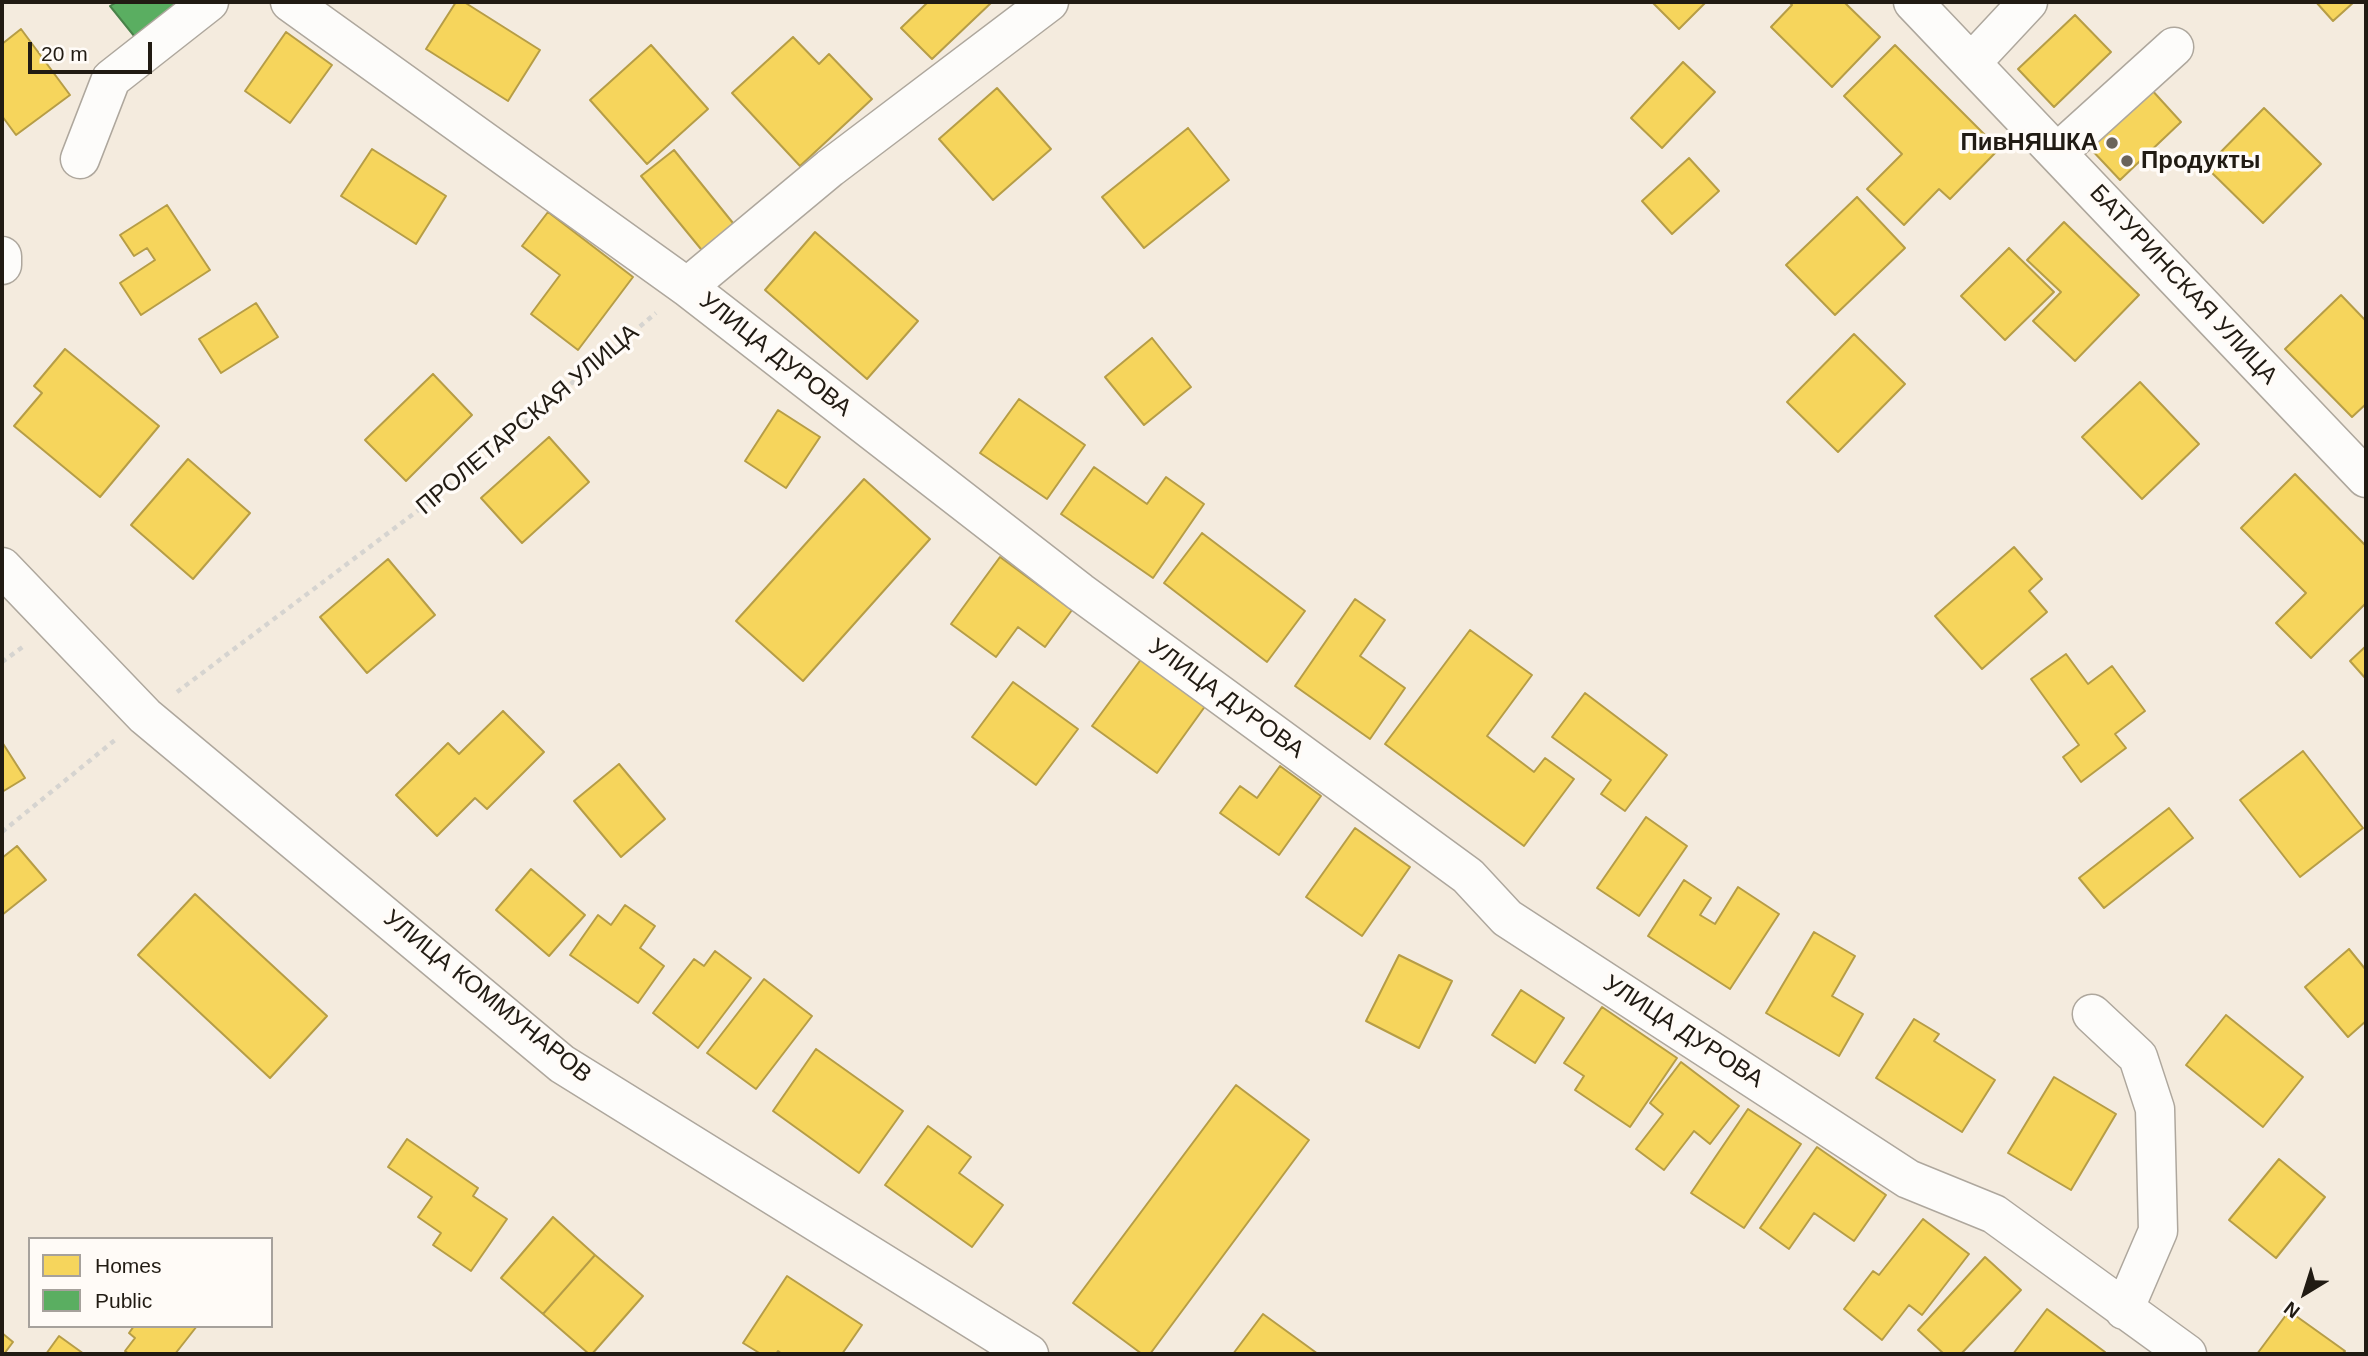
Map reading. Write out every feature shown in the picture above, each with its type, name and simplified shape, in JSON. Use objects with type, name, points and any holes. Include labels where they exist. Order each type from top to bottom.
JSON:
[{"type":"street","points":[[80,159],[111,79],[209,2]]},
{"type":"street","name":"УЛИЦА ДУРОВА","points":[[290,2],[687,288],[1080,592],[1468,876],[1507,918],[1908,1179],[1994,1213],[2187,1354]]},
{"type":"street","points":[[687,288],[830,168],[1049,2]]},
{"type":"street","name":"БАТУРИНСКАЯ УЛИЦА","points":[[1913,2],[2366,478]]},
{"type":"street","points":[[1972,62],[2028,2]]},
{"type":"street","points":[[2058,152],[2174,47]]},
{"type":"street","points":[[2,256],[2,265]]},
{"type":"street","name":"УЛИЦА КОММУНАРОВ","points":[[2,567],[145,716],[562,1064],[1029,1354]]},
{"type":"street","points":[[2092,1014],[2138,1057],[2155,1108],[2158,1231],[2124,1310]]},
{"type":"path","name":"ПРОЛЕТАРСКАЯ УЛИЦА","points":[[2,832],[145,716],[424,506],[687,288]]},
{"type":"building: Homes","points":[[456,2],[464,2],[540,50],[508,101],[426,49]]},
{"type":"building: Homes","points":[[928,2],[992,2],[932,59],[901,28]]},
{"type":"building: Homes","points":[[1652,2],[1706,2],[1679,29]]},
{"type":"building: Homes","points":[[1789,2],[1844,2],[1880,37],[1832,87],[1771,27],[1792,5]]},
{"type":"building: Homes","points":[[2316,2],[2354,2],[2333,21]]},
{"type":"building: Homes","points":[[2075,15],[2111,52],[2054,107],[2018,69]]},
{"type":"building: Homes","points":[[21,29],[70,95],[16,135],[2,116],[2,44]]},
{"type":"building: Homes","points":[[286,32],[332,65],[290,123],[245,91]]},
{"type":"building: Homes","points":[[793,37],[819,64],[829,54],[872,99],[800,166],[732,93]]},
{"type":"building: Homes","points":[[651,45],[708,109],[647,164],[590,100]]},
{"type":"building: Homes","points":[[1895,45],[1999,149],[1950,199],[1939,189],[1904,225],[1867,189],[1902,154],[1844,96]]},
{"type":"building: Homes","points":[[1683,62],[1715,92],[1662,148],[1631,118]]},
{"type":"building: Homes","points":[[997,88],[1051,149],[993,200],[939,139]]},
{"type":"building: Homes","points":[[2150,88],[2181,122],[2120,180],[2088,146]]},
{"type":"building: Homes","points":[[2264,108],[2321,164],[2263,223],[2206,167]]},
{"type":"building: Homes","points":[[1188,128],[1229,180],[1144,248],[1102,197]]},
{"type":"building: Homes","points":[[372,149],[446,196],[416,244],[341,196]]},
{"type":"building: Homes","points":[[674,150],[737,228],[705,254],[641,176]]},
{"type":"building: Homes","points":[[1689,158],[1719,191],[1672,234],[1642,201]]},
{"type":"building: Homes","points":[[1857,197],[1905,248],[1835,315],[1786,265]]},
{"type":"building: Homes","points":[[167,205],[210,270],[141,315],[120,283],[155,260],[147,248],[134,256],[120,235]]},
{"type":"building: Homes","points":[[548,212],[633,277],[578,350],[531,314],[560,275],[522,246]]},
{"type":"building: Homes","points":[[2064,222],[2139,295],[2075,361],[2033,321],[2061,292],[2027,260]]},
{"type":"building: Homes","points":[[815,232],[918,321],[867,379],[765,290]]},
{"type":"building: Homes","points":[[2009,248],[2054,292],[2005,340],[1961,296]]},
{"type":"building: Homes","points":[[2341,295],[2366,321],[2366,404],[2352,417],[2285,349]]},
{"type":"building: Homes","points":[[256,303],[278,337],[221,373],[199,339]]},
{"type":"building: Homes","points":[[1854,334],[1905,384],[1838,452],[1787,402]]},
{"type":"building: Homes","points":[[1152,338],[1191,387],[1144,425],[1105,377]]},
{"type":"building: Homes","points":[[65,349],[159,426],[100,497],[14,426],[42,393],[34,386]]},
{"type":"building: Homes","points":[[433,374],[472,415],[406,481],[365,440]]},
{"type":"building: Homes","points":[[2140,382],[2199,444],[2142,499],[2082,437]]},
{"type":"building: Homes","points":[[1019,399],[1085,445],[1047,499],[980,453]]},
{"type":"building: Homes","points":[[778,410],[820,437],[786,488],[745,461]]},
{"type":"building: Homes","points":[[549,437],[589,482],[522,543],[481,498]]},
{"type":"building: Homes","points":[[188,459],[250,513],[193,579],[131,525]]},
{"type":"building: Homes","points":[[1094,467],[1147,504],[1166,477],[1204,504],[1153,578],[1061,514]]},
{"type":"building: Homes","points":[[2295,474],[2366,546],[2366,603],[2311,658],[2276,623],[2306,593],[2241,528]]},
{"type":"building: Homes","points":[[864,479],[930,539],[803,681],[736,621]]},
{"type":"building: Homes","points":[[1202,533],[1305,611],[1267,662],[1164,583]]},
{"type":"building: Homes","points":[[2014,547],[2042,579],[2029,591],[2047,612],[1982,669],[1935,616]]},
{"type":"building: Homes","points":[[1000,557],[1072,610],[1045,647],[1018,627],[996,657],[951,624]]},
{"type":"building: Homes","points":[[388,559],[435,615],[367,673],[320,617]]},
{"type":"building: Homes","points":[[1355,599],[1385,620],[1360,656],[1405,688],[1370,739],[1295,686]]},
{"type":"building: Homes","points":[[1470,630],[1532,675],[1487,736],[1534,772],[1545,758],[1574,779],[1524,846],[1385,744]]},
{"type":"building: Homes","points":[[2366,646],[2366,679],[2350,661]]},
{"type":"building: Homes","points":[[2066,654],[2088,684],[2112,666],[2145,711],[2115,734],[2126,748],[2081,782],[2063,757],[2079,745],[2031,679]]},
{"type":"building: Homes","points":[[1142,658],[1206,705],[1157,773],[1092,726]]},
{"type":"building: Homes","points":[[1013,682],[1078,729],[1036,785],[972,737]]},
{"type":"building: Homes","points":[[1585,693],[1667,755],[1625,811],[1601,794],[1611,780],[1552,737]]},
{"type":"building: Homes","points":[[503,711],[544,752],[487,809],[475,798],[437,836],[396,795],[448,743],[459,754]]},
{"type":"building: Homes","points":[[2,742],[25,778],[2,792]]},
{"type":"building: Homes","points":[[2303,751],[2363,828],[2300,877],[2240,800]]},
{"type":"building: Homes","points":[[619,764],[665,819],[621,857],[574,801]]},
{"type":"building: Homes","points":[[1280,766],[1321,796],[1279,855],[1220,813],[1240,786],[1257,798]]},
{"type":"building: Homes","points":[[2169,808],[2193,838],[2104,908],[2079,878]]},
{"type":"building: Homes","points":[[1646,817],[1687,846],[1639,916],[1597,888]]},
{"type":"building: Homes","points":[[1355,828],[1410,867],[1362,936],[1306,897]]},
{"type":"building: Homes","points":[[17,846],[46,880],[2,915],[2,858]]},
{"type":"building: Homes","points":[[531,869],[585,915],[549,956],[496,910]]},
{"type":"building: Homes","points":[[1684,880],[1711,898],[1700,915],[1715,924],[1738,887],[1779,914],[1730,989],[1648,936]]},
{"type":"building: Homes","points":[[195,894],[327,1016],[270,1078],[138,955]]},
{"type":"building: Homes","points":[[625,905],[655,926],[640,948],[664,966],[638,1003],[570,955],[598,915],[611,925]]},
{"type":"building: Homes","points":[[1814,932],[1855,956],[1832,996],[1863,1014],[1839,1056],[1766,1013]]},
{"type":"building: Homes","points":[[2349,949],[2366,970],[2366,1021],[2348,1037],[2305,987]]},
{"type":"building: Homes","points":[[715,951],[751,978],[698,1048],[653,1013],[694,959],[704,966]]},
{"type":"building: Homes","points":[[1399,955],[1452,981],[1419,1048],[1366,1021]]},
{"type":"building: Homes","points":[[764,979],[812,1016],[756,1089],[707,1053]]},
{"type":"building: Homes","points":[[1521,990],[1564,1018],[1535,1063],[1492,1035]]},
{"type":"building: Homes","points":[[1602,1007],[1677,1058],[1630,1127],[1575,1090],[1584,1076],[1564,1063]]},
{"type":"building: Homes","points":[[2226,1015],[2303,1077],[2263,1127],[2186,1065]]},
{"type":"building: Homes","points":[[1914,1019],[1939,1034],[1934,1041],[1995,1080],[1962,1132],[1876,1078]]},
{"type":"building: Homes","points":[[816,1049],[903,1111],[859,1173],[773,1111]]},
{"type":"building: Homes","points":[[1681,1062],[1739,1106],[1710,1144],[1694,1131],[1664,1170],[1636,1149],[1663,1114],[1650,1103]]},
{"type":"building: Homes","points":[[2054,1077],[2116,1114],[2071,1190],[2008,1153]]},
{"type":"building: Homes","points":[[1236,1085],[1309,1140],[1150,1354],[1142,1354],[1073,1303]]},
{"type":"building: Homes","points":[[1748,1109],[1801,1144],[1744,1228],[1691,1193]]},
{"type":"building: Homes","points":[[928,1126],[971,1157],[959,1173],[1003,1205],[972,1247],[885,1185]]},
{"type":"building: Homes","points":[[407,1139],[478,1188],[473,1196],[507,1219],[471,1271],[433,1245],[441,1233],[418,1217],[432,1197],[388,1167]]},
{"type":"building: Homes","points":[[1817,1147],[1886,1195],[1854,1241],[1814,1213],[1789,1249],[1760,1228]]},
{"type":"building: Homes","points":[[2279,1159],[2325,1197],[2276,1258],[2229,1220]]},
{"type":"building: Homes","points":[[553,1217],[595,1255],[543,1314],[501,1278]]},
{"type":"building: Homes","points":[[1923,1219],[1969,1254],[1922,1315],[1909,1305],[1882,1340],[1844,1309],[1873,1271],[1879,1275]]},
{"type":"building: Homes","points":[[595,1255],[643,1296],[592,1354],[589,1354],[543,1314]]},
{"type":"building: Homes","points":[[1985,1257],[2021,1290],[1961,1354],[1944,1354],[1918,1330]]},
{"type":"building: Homes","points":[[787,1276],[862,1325],[842,1354],[782,1354],[778,1351],[776,1354],[761,1354],[743,1343]]},
{"type":"building: Homes","points":[[2047,1309],[2105,1352],[2013,1354]]},
{"type":"building: Homes","points":[[2289,1311],[2345,1351],[2342,1354],[2257,1354]]},
{"type":"building: Homes","points":[[1263,1314],[1318,1354],[1233,1354]]},
{"type":"building: Homes","points":[[133,1328],[195,1328],[175,1354],[129,1354],[125,1351],[135,1338],[129,1333]]},
{"type":"building: Homes","points":[[2,1333],[13,1342],[4,1354],[2,1354]]},
{"type":"building: Homes","points":[[59,1336],[84,1354],[46,1354]]},
{"type":"building: Public","points":[[117,2],[191,2],[139,42],[110,6]]},
{"type":"place","name":"ПивНЯШКА","points":[[2112,143]]},
{"type":"place","name":"Продукты","points":[[2127,161]]}]
